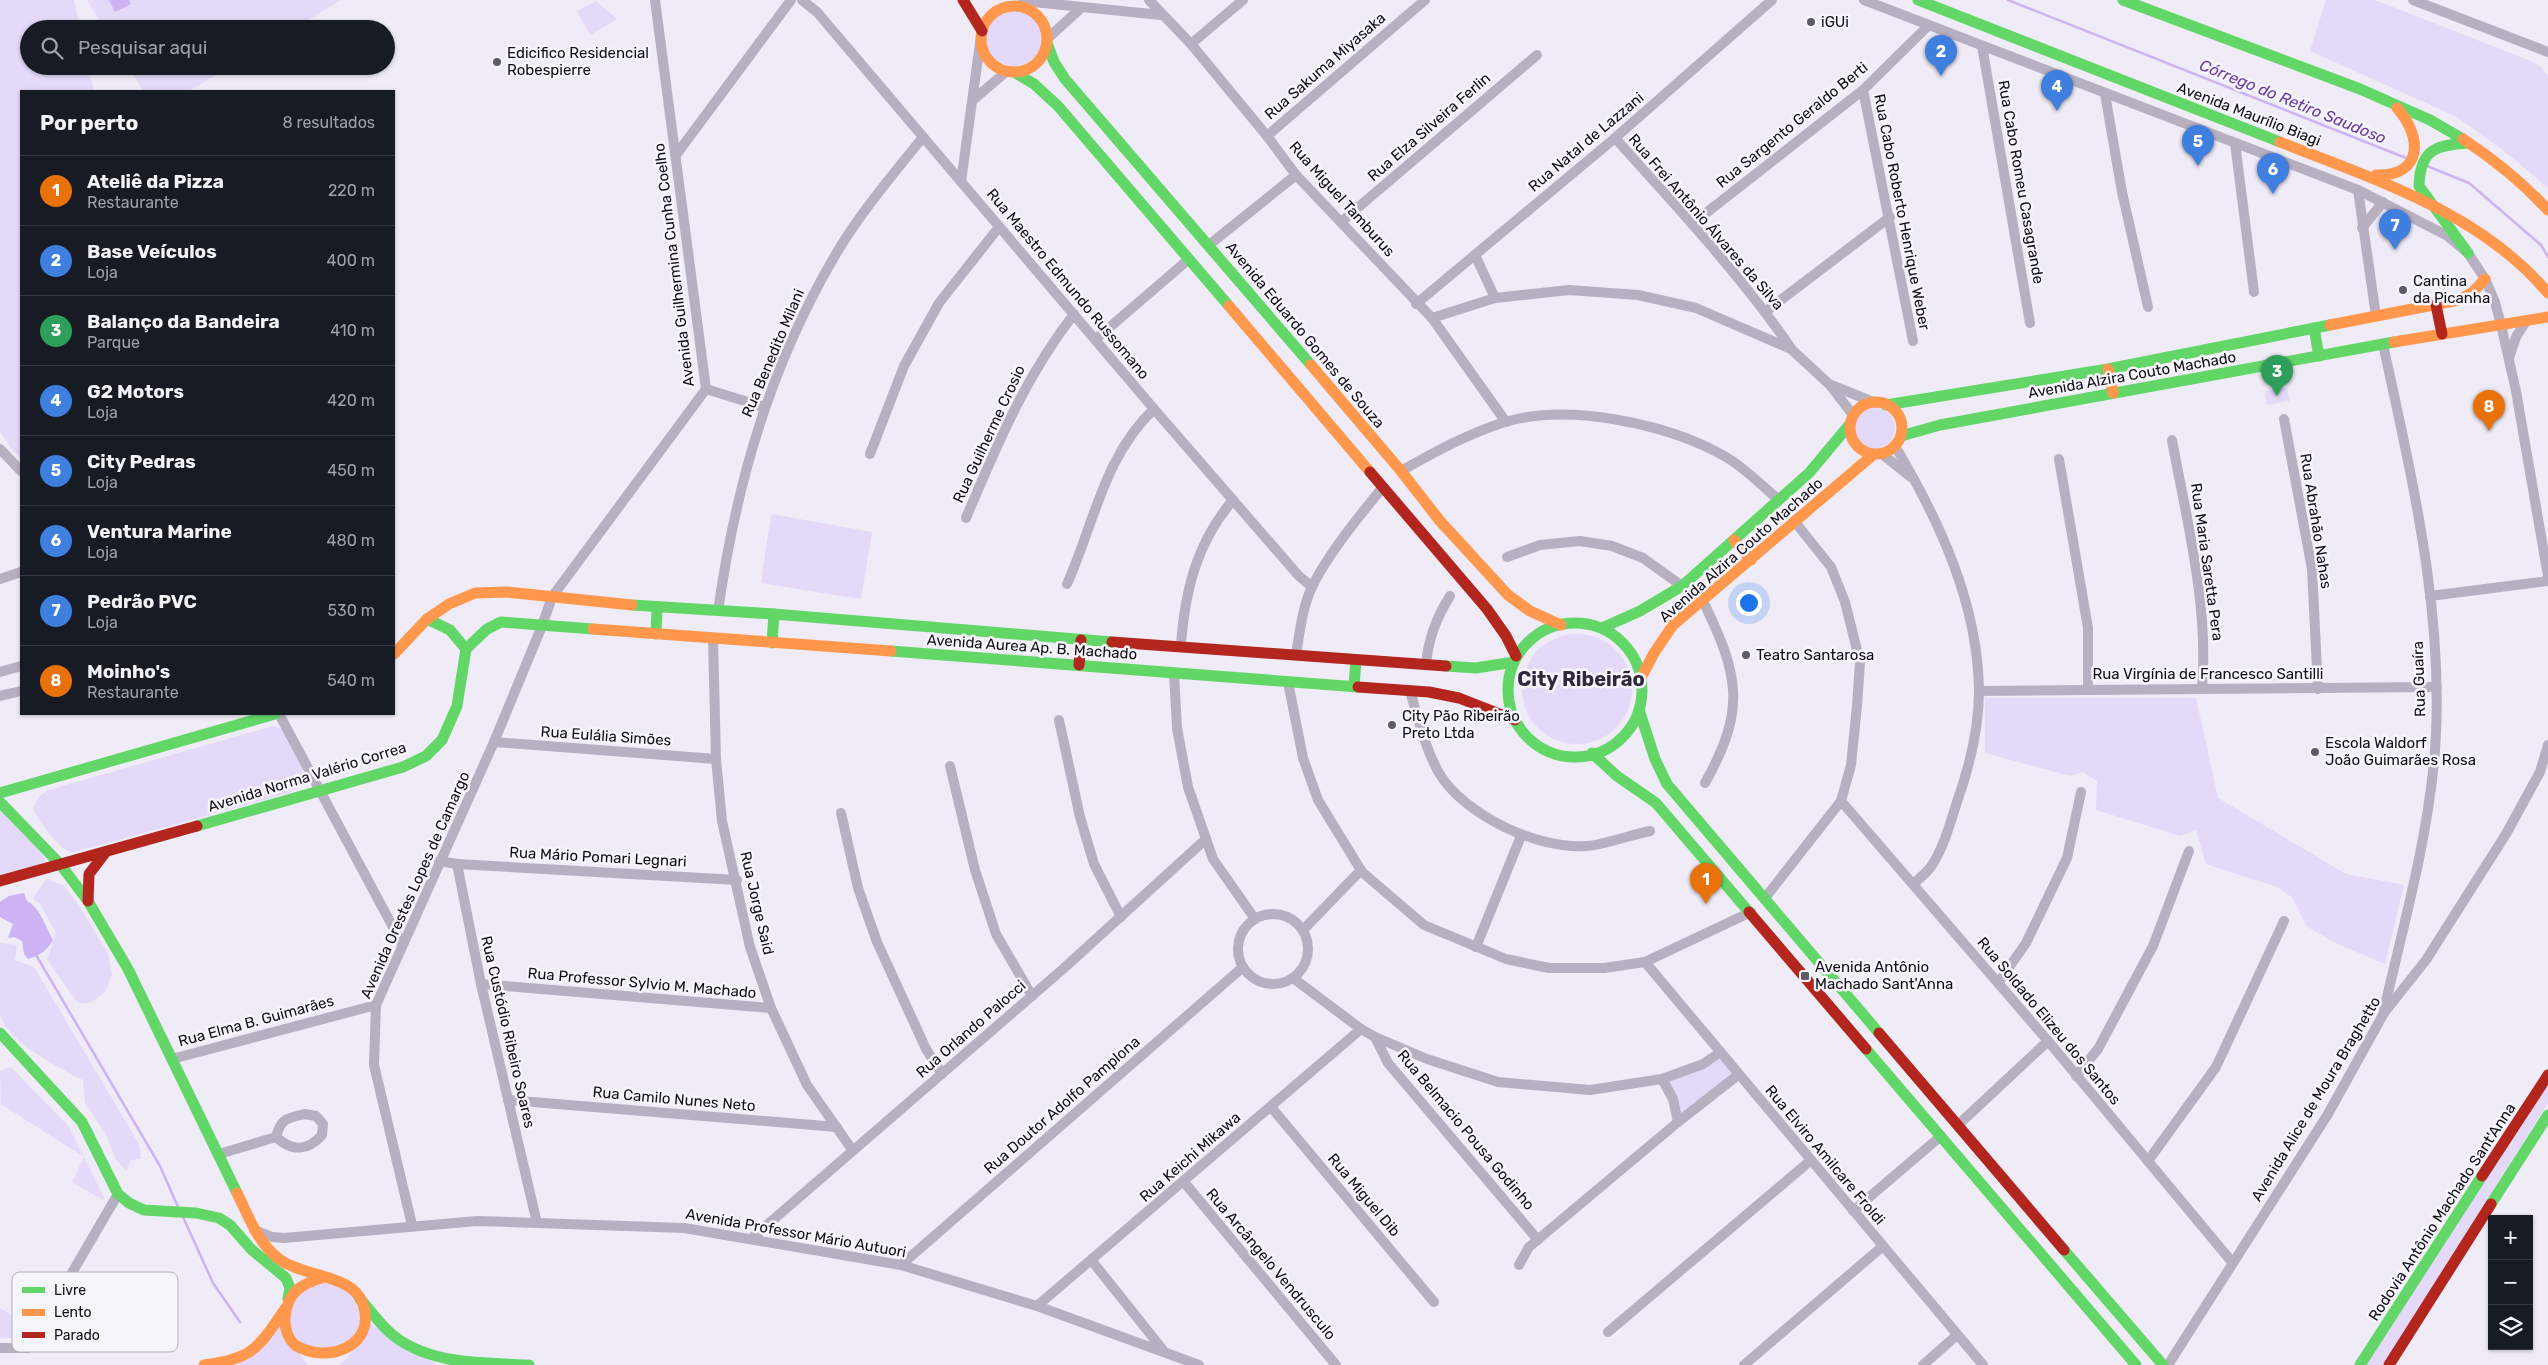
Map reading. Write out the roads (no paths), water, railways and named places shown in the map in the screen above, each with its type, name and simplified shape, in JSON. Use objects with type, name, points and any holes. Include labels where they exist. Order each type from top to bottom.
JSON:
[{"type":"main road","points":[[963,0],[974,15],[981,34],[982,47],[986,57],[994,65],[1034,82],[1049,95],[1499,625],[1510,640],[1515,659]]},
{"type":"main road","name":"Avenida Maurílio Biagi","points":[[1918,0],[2360,172],[2435,206],[2491,241],[2541,284],[2548,293]]},
{"type":"main road","points":[[2123,0],[2390,101],[2436,123],[2469,143],[2510,173],[2548,210]]},
{"type":"main road","points":[[981,34],[988,18],[1000,9],[1013,4],[1035,14],[1042,22],[1047,41],[1043,54],[1036,64],[1026,70],[1011,71]]},
{"type":"main road","name":"Avenida Eduardo Gomes de Souza","points":[[1047,41],[1054,62],[1065,78],[1117,141],[1209,245],[1303,359],[1402,471],[1440,521],[1508,594],[1530,611],[1561,624]]},
{"type":"main road","points":[[2360,172],[2388,177],[2406,170],[2415,144],[2415,132],[2411,122],[2390,101]]},
{"type":"main road","points":[[1100,154],[1117,141]]},
{"type":"main road","points":[[2468,253],[2419,186],[2418,174],[2422,160],[2431,149],[2442,145],[2469,143]]},
{"type":"main road","name":"Avenida Alzira Couto Machado","points":[[1881,404],[2108,369],[2436,305],[2467,297],[2484,279]]},
{"type":"main road","points":[[2436,305],[2442,334]]},
{"type":"main road","name":"Avenida Alzira Couto Machado","points":[[1898,441],[1940,425],[2382,344],[2548,317]]},
{"type":"main road","points":[[2314,328],[2318,356]]},
{"type":"main road","points":[[1287,374],[1303,359]]},
{"type":"main road","points":[[2108,369],[2113,393]]},
{"type":"main road","points":[[1881,404],[1892,408],[1901,421],[1898,441],[1878,454],[1863,451],[1855,444],[1851,435],[1852,420],[1863,406],[1881,404]]},
{"type":"main road","name":"Avenida Alzira Couto Machado","points":[[1602,628],[1640,611],[1682,586],[1809,473],[1852,420]]},
{"type":"main road","name":"Avenida Alzira Couto Machado","points":[[1641,678],[1654,653],[1673,625],[1878,454]]},
{"type":"main road","points":[[1424,535],[1440,521]]},
{"type":"main road","points":[[1734,540],[1751,560]]},
{"type":"main road","points":[[395,653],[427,619],[449,604],[475,593],[507,592],[552,597]]},
{"type":"main road","name":"Avenida Aurea Ap. B. Machado","points":[[552,597],[657,608],[774,614],[1081,640],[1181,644],[1426,665],[1476,668],[1515,659]]},
{"type":"main road","points":[[656,634],[657,608]]},
{"type":"main road","points":[[772,643],[774,614]]},
{"type":"main road","points":[[427,619],[448,627],[458,635],[466,649],[487,629],[501,622],[542,626]]},
{"type":"main road","points":[[1561,624],[1582,624],[1602,628],[1620,640],[1634,657],[1641,678],[1642,694],[1639,710],[1633,723],[1620,738],[1604,750],[1577,756],[1550,751],[1526,736],[1516,720],[1509,702],[1508,679],[1515,659],[1523,646],[1539,632],[1561,624]]},
{"type":"main road","name":"Avenida Aurea Ap. B. Machado","points":[[542,626],[1410,691],[1459,698],[1516,720]]},
{"type":"main road","points":[[1079,665],[1081,640]]},
{"type":"main road","name":"Avenida Norma Valério Correa","points":[[0,881],[322,791],[403,767],[426,756],[442,740],[457,706],[466,649]]},
{"type":"main road","points":[[1354,686],[1356,660]]},
{"type":"main road","points":[[1639,710],[1655,760],[1667,784],[2163,1365]]},
{"type":"main road","points":[[0,793],[272,715]]},
{"type":"main road","points":[[1592,753],[1617,776],[1656,803],[2136,1365]]},
{"type":"main road","points":[[0,802],[60,864],[88,900],[128,968],[254,1230],[272,1254],[302,1271],[345,1282],[395,1337],[422,1354],[454,1362],[529,1365]]},
{"type":"main road","points":[[1705,859],[1721,847]]},
{"type":"main road","points":[[88,900],[87,879],[91,866],[107,851]]},
{"type":"main road","points":[[1845,1022],[1860,1010]]},
{"type":"main road","points":[[0,1033],[82,1122],[118,1194],[129,1203],[144,1210],[196,1213],[219,1218],[230,1225],[252,1250],[286,1278],[290,1288],[286,1330],[312,1365]]},
{"type":"main road","name":"Rodovia Antônio Machado Sant'Anna","points":[[2360,1365],[2548,1075]]},
{"type":"main road","points":[[2389,1365],[2548,1115]]},
{"type":"main road","points":[[2490,1206],[2548,1130]]},
{"type":"main road","points":[[2044,1257],[2060,1244]]},
{"type":"main road","points":[[204,1365],[232,1361],[254,1351],[269,1335],[287,1304],[303,1283],[324,1277]]},
{"type":"main road","points":[[298,1348],[318,1357],[337,1359],[350,1349],[362,1331],[364,1314],[360,1298]]},
{"type":"street","name":"Avenida Guilhermina Cunha Coelho","points":[[552,597],[706,388],[655,0]]},
{"type":"street","points":[[676,155],[791,0]]},
{"type":"street","name":"Rua Maestro Edmundo Russomano","points":[[802,0],[817,12],[1154,409],[1298,575],[1312,587]]},
{"type":"street","name":"Rua Miguel Tamburus","points":[[1149,0],[1161,15],[1191,44],[1296,174],[1416,304],[1432,318],[1506,422]]},
{"type":"street","points":[[1191,44],[1244,0]]},
{"type":"street","name":"Rua Sakuma Miyasaka","points":[[1267,136],[1425,0]]},
{"type":"street","name":"Rua Natal de Lazzani","points":[[1416,304],[1615,138],[1772,0]]},
{"type":"street","points":[[1864,0],[2358,190],[2446,235],[2468,253],[2495,302],[2501,325],[2509,359],[2548,576]]},
{"type":"street","points":[[2413,0],[2548,52]]},
{"type":"street","points":[[1013,4],[1031,2],[1161,15]]},
{"type":"street","points":[[1047,41],[1081,8]]},
{"type":"street","name":"Rua Sargento Geraldo Berti","points":[[1692,224],[1863,90],[1929,25]]},
{"type":"street","points":[[961,182],[981,34]]},
{"type":"street","name":"Rua Cabo Romeu Casagrande","points":[[1982,46],[2030,323]]},
{"type":"street","name":"Rua Elza Silveira Ferlin","points":[[1342,222],[1537,55]]},
{"type":"street","points":[[973,100],[1011,71]]},
{"type":"street","name":"Rua Cabo Roberto Henrique Weber","points":[[1863,90],[1890,217],[1913,341]]},
{"type":"street","points":[[2105,94],[2122,192],[2148,307]]},
{"type":"street","name":"Rua Benedito Milani","points":[[718,611],[738,496],[764,407],[803,314],[833,258],[866,208],[923,137]]},
{"type":"street","points":[[674,141],[690,138]]},
{"type":"street","name":"Rua Frei Antônio Álvares da Silva","points":[[1615,138],[1692,224],[1765,312],[1791,349]]},
{"type":"street","points":[[2235,143],[2254,292]]},
{"type":"street","points":[[1209,245],[1296,174]]},
{"type":"street","points":[[2358,190],[2376,316]]},
{"type":"street","points":[[2362,228],[2383,202]]},
{"type":"street","points":[[1765,312],[1890,217]]},
{"type":"street","points":[[870,454],[904,366],[939,303],[999,226]]},
{"type":"street","points":[[1475,255],[1495,298]]},
{"type":"street","points":[[1096,339],[1189,259]]},
{"type":"street","points":[[1432,318],[1495,298],[1569,290],[1638,295],[1696,308],[1791,349],[1830,385],[1852,420]]},
{"type":"street","name":"Rua Guilherme Crosio","points":[[966,518],[1000,438],[1027,383],[1055,339],[1074,314]]},
{"type":"street","points":[[2509,359],[2516,337],[2526,321]]},
{"type":"street","name":"Rua Guaíra","points":[[2382,344],[2415,492],[2430,596],[2437,687],[2434,760],[2426,826],[2384,1013]]},
{"type":"street","points":[[1830,385],[1881,404]]},
{"type":"street","points":[[706,388],[764,407]]},
{"type":"street","points":[[1067,584],[1104,485],[1121,450],[1138,424],[1154,409]]},
{"type":"street","points":[[1402,471],[1459,438],[1506,422],[1536,416],[1595,416],[1664,429],[1726,457],[1779,500]]},
{"type":"street","name":"Rua Abrahão Nahas","points":[[2284,419],[2312,569],[2318,689]]},
{"type":"street","name":"Rua Maria Saretta Pera","points":[[2172,440],[2192,547],[2203,626],[2205,658],[2202,689]]},
{"type":"street","points":[[1898,441],[1957,569],[1974,644],[1979,691],[1974,731],[1964,782],[1946,836],[1930,868],[1913,884]]},
{"type":"street","points":[[0,449],[20,470]]},
{"type":"street","points":[[1878,454],[1916,481]]},
{"type":"street","points":[[2059,460],[2088,628],[2088,689]]},
{"type":"street","points":[[1296,654],[1304,611],[1312,587],[1355,521],[1383,487]]},
{"type":"street","points":[[1181,644],[1184,606],[1192,578],[1216,519],[1233,500]]},
{"type":"street","points":[[1765,898],[1841,801],[1851,765],[1860,662],[1845,602],[1831,567],[1795,522]]},
{"type":"street","points":[[1507,557],[1540,545],[1580,541],[1612,546],[1643,558],[1682,586]]},
{"type":"street","points":[[0,579],[20,572]]},
{"type":"street","points":[[2430,596],[2548,580]]},
{"type":"street","points":[[1426,665],[1428,643],[1439,613],[1450,596]]},
{"type":"street","name":"Avenida Orestes Lopes de Camargo","points":[[412,1225],[374,1065],[376,1005],[494,742],[552,597]]},
{"type":"street","points":[[1702,599],[1717,630],[1732,675],[1735,705],[1723,751],[1705,783]]},
{"type":"street","name":"Rua Jorge Said","points":[[713,639],[716,759],[722,821],[737,880],[750,947],[771,1008],[807,1085],[853,1151]]},
{"type":"street","points":[[0,672],[20,666]]},
{"type":"street","points":[[1174,673],[1177,728],[1188,787],[1213,859],[1255,918]]},
{"type":"street","points":[[1288,682],[1303,758],[1318,800],[1361,870],[1424,925],[1506,959],[1549,968],[1604,968],[1646,962],[1751,912]]},
{"type":"street","name":"Rua Virgínia de Francesco Santilli","points":[[1979,691],[2437,687]]},
{"type":"street","points":[[0,696],[20,691]]},
{"type":"street","points":[[1410,691],[1430,755],[1444,780],[1453,791],[1482,814],[1521,836],[1586,846],[1650,830]]},
{"type":"street","points":[[280,715],[322,791],[402,944]]},
{"type":"street","points":[[1059,720],[1080,817],[1094,864],[1121,917]]},
{"type":"street","name":"Rua Eulália Simões","points":[[494,742],[716,759]]},
{"type":"street","name":"Avenida Alice de Moura Braghetto","points":[[2168,1365],[2328,1114],[2384,1013],[2426,960],[2506,834],[2540,772],[2548,745]]},
{"type":"street","points":[[950,766],[975,870],[996,934],[1032,996]]},
{"type":"street","points":[[1998,983],[2026,943],[2067,858],[2081,792]]},
{"type":"street","name":"Rua Soldado Elizeu dos Santos","points":[[1841,801],[2048,1041],[2232,1262]]},
{"type":"street","points":[[841,813],[858,888],[877,942],[926,1049],[942,1074]]},
{"type":"street","points":[[1476,947],[1521,836]]},
{"type":"street","name":"Rua Orlando Palocci","points":[[752,1238],[1032,996],[1206,839]]},
{"type":"street","points":[[2076,1076],[2098,1049],[2153,946],[2189,851]]},
{"type":"street","points":[[439,861],[457,864]]},
{"type":"street","name":"Rua Mário Pomari Legnari","points":[[457,864],[737,880]]},
{"type":"street","name":"Rua Custódio Ribeiro Soares","points":[[457,864],[480,984],[537,1223]]},
{"type":"street","points":[[1303,930],[1361,870]]},
{"type":"street","points":[[1270,914],[1287,916],[1303,930],[1309,950],[1304,966],[1293,978],[1272,984],[1251,976],[1243,967],[1238,946],[1244,930],[1255,918],[1270,914]]},
{"type":"street","points":[[2148,1162],[2216,1067],[2284,921]]},
{"type":"street","name":"Rua Elviro Amilcare Froldi","points":[[1646,962],[1719,1053],[1982,1365]]},
{"type":"street","name":"Rua Doutor Adolfo Pamplona","points":[[900,1265],[1243,967]]},
{"type":"street","points":[[1293,978],[1360,1029],[1375,1037],[1427,1059],[1498,1082],[1590,1090],[1662,1079],[1703,1064],[1719,1053]]},
{"type":"street","name":"Rua Professor Sylvio M. Machado","points":[[480,984],[771,1008]]},
{"type":"street","name":"Rua Elma B. Guimarães","points":[[172,1059],[376,1005]]},
{"type":"street","name":"Rua Keichi Mikawa","points":[[1037,1306],[1092,1261],[1360,1029]]},
{"type":"street","name":"Rua Belmacio Pousa Godinho","points":[[1375,1037],[1388,1063],[1538,1240]]},
{"type":"street","points":[[1958,1125],[2048,1041]]},
{"type":"street","points":[[1519,1265],[1529,1247],[1678,1122],[1738,1075]]},
{"type":"street","points":[[1662,1079],[1673,1099],[1678,1122]]},
{"type":"street","name":"Rua Camilo Nunes Neto","points":[[508,1100],[837,1127]]},
{"type":"street","name":"Rua Miguel Dib","points":[[1271,1107],[1434,1302]]},
{"type":"street","points":[[305,1114],[316,1116],[322,1124],[322,1135],[313,1145],[295,1148],[284,1144],[276,1137],[279,1124],[288,1117],[305,1114]]},
{"type":"street","points":[[1853,1210],[1941,1136]]},
{"type":"street","points":[[219,1154],[276,1137]]},
{"type":"street","points":[[1608,1332],[1810,1161]]},
{"type":"street","name":"Rua Arcângelo Vendrusculo","points":[[1184,1182],[1336,1365]]},
{"type":"street","points":[[72,1272],[118,1194]]},
{"type":"street","name":"Avenida Professor Mário Autuori","points":[[254,1230],[272,1237],[284,1238],[412,1225],[477,1221],[684,1228],[752,1238],[900,1265],[1037,1306],[1199,1365]]},
{"type":"street","points":[[1744,1365],[1883,1246]]},
{"type":"street","points":[[1092,1261],[1164,1351]]},
{"type":"street","points":[[1924,1365],[1958,1335]]},
{"type":"waterway","name":"Córrego do Retiro Saudoso","points":[[2008,0],[2406,158]]},
{"type":"waterway","name":"Córrego do Retiro Saudoso","points":[[2427,166],[2469,183],[2541,245],[2548,257]]},
{"type":"waterway","points":[[36,955],[160,1166],[178,1207]]},
{"type":"waterway","points":[[183,1217],[213,1283],[240,1322]]},
{"type":"place","name":"iGUi","points":[[1811,22]]},
{"type":"place","name":"Edicifico Residencial Robespierre","points":[[497,62]]},
{"type":"place","name":"Base Veículos","points":[[1941,76]]},
{"type":"place","name":"G2 Motors","points":[[2057,111]]},
{"type":"place","name":"City Pedras","points":[[2198,166]]},
{"type":"place","name":"Ventura Marine","points":[[2273,194]]},
{"type":"place","name":"Pedrão PVC","points":[[2395,250]]},
{"type":"place","name":"Cantina da Picanha","points":[[2403,290]]},
{"type":"place","name":"Balanço da Bandeira","points":[[2277,396]]},
{"type":"place","name":"Moinho's","points":[[2489,431]]},
{"type":"place","name":"Teatro Santarosa","points":[[1746,655]]},
{"type":"place","name":"City Pão Ribeirão Preto Ltda","points":[[1392,725]]},
{"type":"place","name":"Escola Waldorf João Guimarães Rosa","points":[[2315,752]]},
{"type":"place","name":"Ateliê da Pizza","points":[[1706,904]]},
{"type":"place","name":"Avenida Antônio Machado Sant'Anna","points":[[1805,976]]},
{"type":"district","name":"City Ribeirão","points":[[1581,679]]}]
